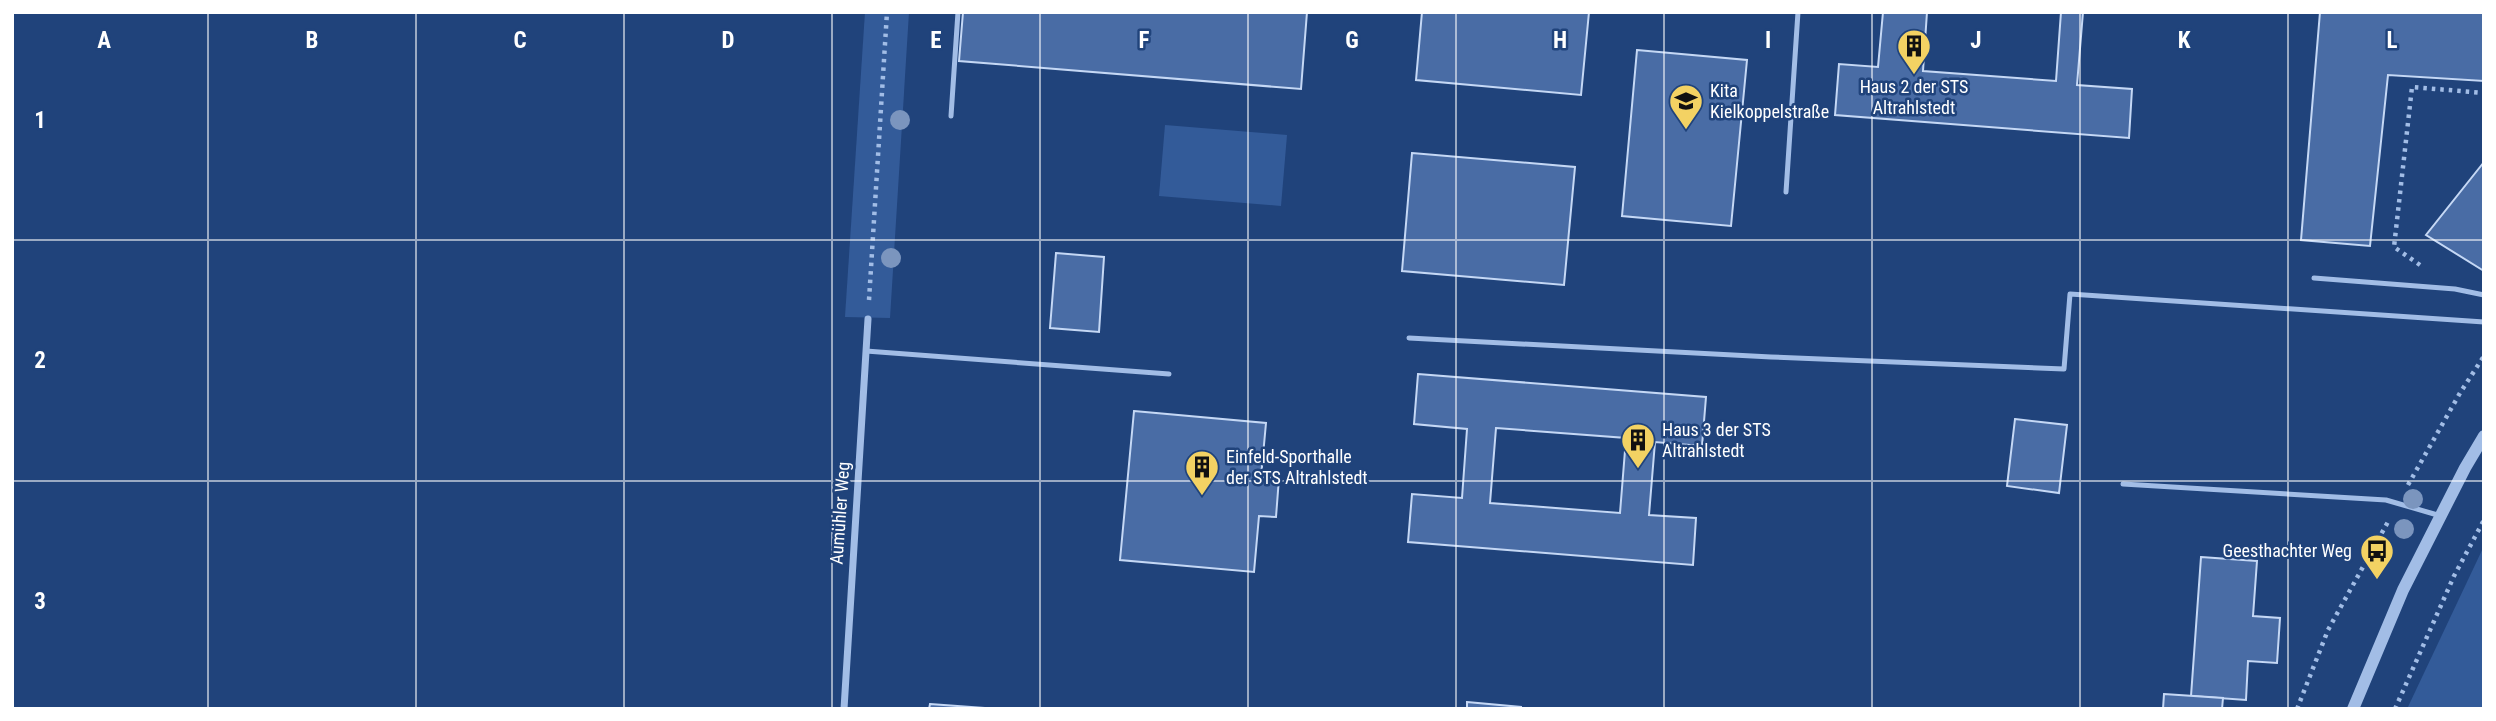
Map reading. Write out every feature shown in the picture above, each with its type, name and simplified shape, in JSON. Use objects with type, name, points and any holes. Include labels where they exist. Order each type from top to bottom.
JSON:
[{"type":"street","name":"Aumühler Weg","points":[[844,709],[868,319]]},
{"type":"street","points":[[2353,709],[2403,590],[2484,436]]},
{"type":"lane","points":[[951,116],[958,12]]},
{"type":"lane","points":[[1786,191],[1798,12]]},
{"type":"lane","points":[[2314,278],[2455,289],[2484,295]]},
{"type":"lane","points":[[1409,338],[2064,369],[2070,293],[2484,322]]},
{"type":"lane","points":[[866,351],[1169,374]]},
{"type":"lane","points":[[2123,484],[2386,500],[2441,516]]},
{"type":"path","points":[[868,319],[887,12]]},
{"type":"path","points":[[2455,289],[2394,247],[2412,88],[2484,93]]},
{"type":"path","points":[[2297,709],[2328,630],[2460,393],[2484,356]]},
{"type":"path","points":[[2395,709],[2454,576],[2484,520]]},
{"type":"shaded area","points":[[865,12],[909,12],[890,318],[845,317]]},
{"type":"shaded area","points":[[1165,125],[1287,135],[1281,206],[1159,196]]},
{"type":"shaded area","points":[[2484,546],[2484,709],[2407,709]]},
{"type":"building","points":[[963,12],[1307,12],[1301,89],[959,61]]},
{"type":"building","points":[[1422,12],[1589,12],[1581,95],[1416,80]]},
{"type":"building","name":"Haus 2 der STS Altrahlstedt","points":[[1883,12],[1927,12],[1923,71],[2056,81],[2061,12],[2083,12],[2077,85],[2132,89],[2129,138],[1835,115],[1839,64],[1878,67]]},
{"type":"building","points":[[2320,12],[2484,12],[2484,81],[2388,75],[2370,246],[2301,240]]},
{"type":"building","points":[[1637,50],[1747,60],[1731,226],[1622,216]]},
{"type":"building","points":[[1412,153],[1575,167],[1564,285],[1402,271]]},
{"type":"building","points":[[2484,162],[2484,271],[2426,235]]},
{"type":"building","points":[[1056,253],[1104,257],[1099,332],[1050,328]]},
{"type":"building","name":"Haus 3 der STS Altrahlstedt","points":[[1418,374],[1706,397],[1702,446],[1655,442],[1649,515],[1696,518],[1693,565],[1408,542],[1412,494],[1462,498],[1467,429],[1414,424]],"holes":[[[1496,428],[1626,438],[1620,513],[1490,503]]]},
{"type":"building","name":"Einfeld-Sporthalle der STS Altrahlstedt","points":[[1134,411],[1266,423],[1261,477],[1279,478],[1276,517],[1259,516],[1254,572],[1120,560]]},
{"type":"building","points":[[2015,419],[2067,425],[2059,493],[2007,486]]},
{"type":"building","points":[[2201,557],[2257,561],[2253,616],[2280,618],[2277,663],[2248,661],[2246,700],[2191,696]]},
{"type":"building","points":[[2164,694],[2223,698],[2222,709],[2163,709]]},
{"type":"building","points":[[1467,702],[1521,707],[1521,709],[1467,709]]},
{"type":"building","points":[[930,704],[984,708],[984,709],[929,709]]},
{"type":"place","name":"Haus 2 der STS Altrahlstedt","points":[[1914,76]]},
{"type":"place","name":"Kita Kielkoppelstraße","points":[[1686,131]]},
{"type":"place","name":"Haus 3 der STS Altrahlstedt","points":[[1638,470]]},
{"type":"place","name":"Einfeld-Sporthalle der STS Altrahlstedt","points":[[1202,497]]},
{"type":"place","name":"Geesthachter Weg","points":[[2377,581]]}]
